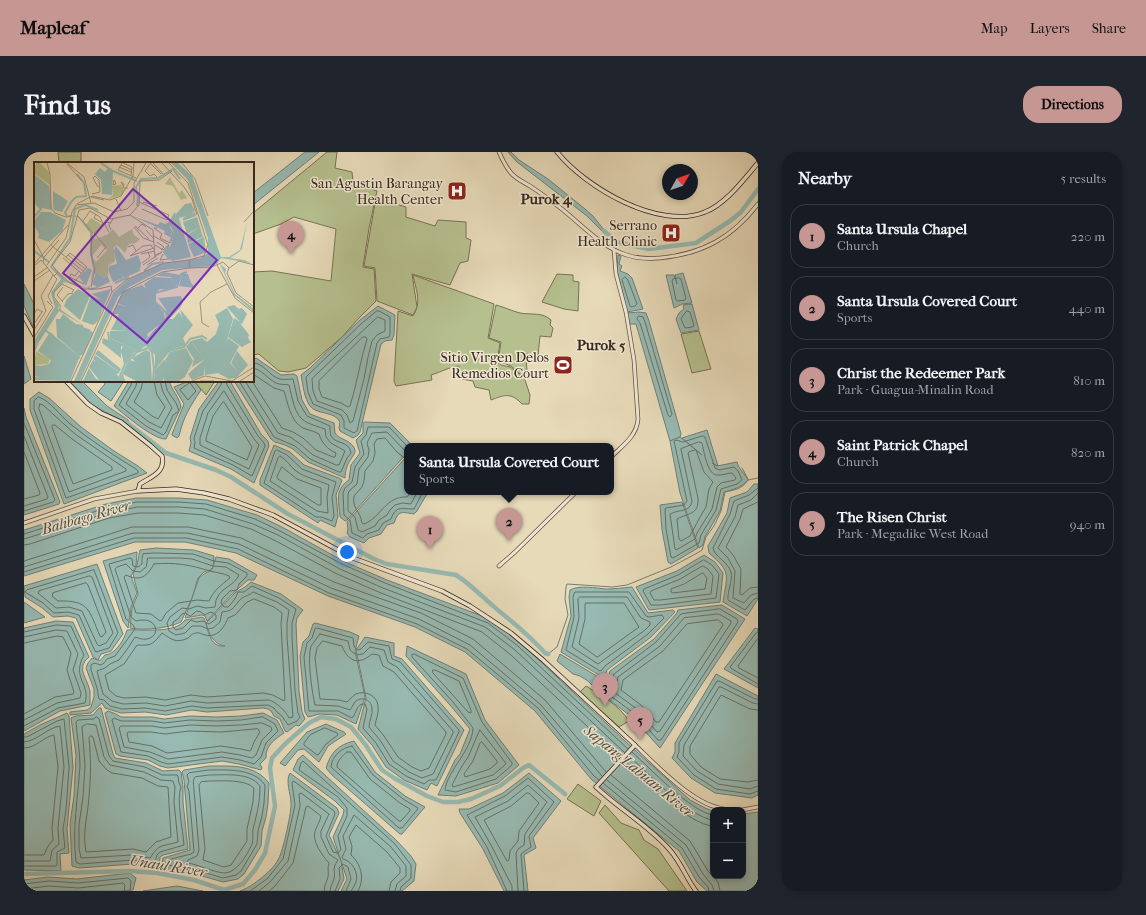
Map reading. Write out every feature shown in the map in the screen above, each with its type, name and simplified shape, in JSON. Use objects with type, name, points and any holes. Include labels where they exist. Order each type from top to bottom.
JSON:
[{"type":"main road","points":[[557,152],[567,163],[590,181],[621,202],[661,214],[678,216],[700,214],[714,207],[736,188],[758,162]]},
{"type":"main road","points":[[24,316],[34,334]]},
{"type":"main road","points":[[67,382],[88,404],[101,413],[121,422],[162,456],[162,464],[159,471],[152,478],[140,484],[138,491],[176,490],[204,493],[229,499],[273,515],[353,558],[442,591],[476,610],[511,633],[634,746],[596,787],[644,826],[670,850],[696,891]]},
{"type":"street","points":[[499,152],[508,169],[516,177],[554,203],[605,245],[630,256],[651,259],[671,257],[694,252],[723,239],[743,222],[758,204]]},
{"type":"street","points":[[614,250],[616,274],[626,312],[634,360],[638,419],[636,429],[632,436],[614,453]]},
{"type":"street","points":[[24,523],[94,499],[138,491]]},
{"type":"street","points":[[500,566],[573,495]]},
{"type":"street","points":[[634,746],[697,799],[715,807]]},
{"type":"street","points":[[746,809],[758,807]]},
{"type":"green space","points":[[58,152],[81,152],[81,162],[59,162]]},
{"type":"green space","points":[[327,152],[337,152],[335,168],[352,172],[353,182],[377,191],[363,267],[374,269],[376,301],[342,337],[306,368],[288,372],[279,371],[260,355],[254,355],[254,272],[272,271],[331,281],[336,229],[294,217],[281,224],[254,234],[254,212]]},
{"type":"green space","points":[[376,198],[406,207],[406,217],[435,226],[438,220],[466,222],[466,238],[471,240],[468,261],[460,263],[450,285],[412,274],[417,307],[413,315],[377,301],[375,268],[364,266]]},
{"type":"green space","points":[[557,274],[573,275],[573,281],[579,282],[578,311],[564,309],[542,302]]},
{"type":"green space","points":[[413,275],[494,304],[488,338],[500,343],[497,362],[501,365],[510,367],[521,375],[511,366],[498,361],[501,342],[489,338],[496,305],[520,313],[537,314],[548,317],[551,320],[550,325],[553,328],[551,337],[540,336],[538,356],[526,354],[527,372],[524,377],[530,395],[529,404],[522,404],[511,396],[504,396],[491,400],[489,390],[475,387],[473,381],[462,379],[459,375],[459,366],[448,368],[431,375],[432,380],[396,386],[394,381],[398,311],[413,316],[416,311],[418,296]]},
{"type":"green space","points":[[699,331],[711,369],[692,373],[681,334]]},
{"type":"green space","points":[[195,382],[214,382],[206,395]]},
{"type":"green space","points":[[586,686],[604,697],[620,710],[629,721],[619,727],[580,692]]},
{"type":"green space","points":[[578,784],[601,801],[594,816],[567,799]]},
{"type":"green space","points":[[605,805],[621,823],[639,830],[644,840],[658,849],[687,891],[669,891],[599,813]]},
{"type":"water","points":[[305,152],[319,152],[254,204],[254,192]]},
{"type":"water","points":[[508,152],[511,152],[519,160],[548,179],[585,209],[593,216],[608,235],[607,236],[587,216],[517,162]]},
{"type":"water","points":[[618,255],[621,256],[619,264],[622,266],[620,271],[628,274],[632,278],[643,309],[627,312],[617,270]]},
{"type":"water","points":[[683,273],[692,303],[682,304],[674,308],[666,275],[674,275],[677,284],[675,275]]},
{"type":"water","points":[[24,284],[34,304],[34,329],[24,306]]},
{"type":"water","points":[[692,304],[699,330],[681,333],[676,319],[679,313],[684,309],[683,305]]},
{"type":"water","points":[[378,306],[395,315],[394,335],[392,340],[385,341],[381,344],[360,432],[353,438],[340,431],[340,422],[334,416],[317,411],[310,406],[305,395],[301,375],[360,320]]},
{"type":"water","points":[[627,313],[646,313],[649,321],[681,434],[680,437],[670,441],[636,324],[630,324]]},
{"type":"water","points":[[24,356],[31,379],[24,384]]},
{"type":"water","points":[[256,358],[281,375],[294,374],[297,376],[302,400],[310,414],[334,423],[335,433],[340,438],[353,445],[355,451],[347,466],[345,478],[308,462],[293,449],[271,439],[235,382],[254,382],[254,359]]},
{"type":"water","points":[[69,382],[83,382],[107,406],[128,420],[130,425],[92,405]]},
{"type":"water","points":[[104,382],[123,382],[111,401],[98,392],[105,384]]},
{"type":"water","points":[[128,382],[170,382],[181,407],[166,439],[147,431],[114,406]]},
{"type":"water","points":[[186,382],[195,382],[201,390],[187,412],[177,438],[172,434],[184,404],[174,387]]},
{"type":"water","points":[[218,382],[231,382],[261,434],[268,441],[269,446],[254,483],[231,469],[189,451],[191,443],[190,438],[199,409]]},
{"type":"water","points":[[39,392],[49,398],[81,427],[147,473],[64,504],[30,410],[30,399]]},
{"type":"water","points":[[24,408],[26,417],[60,502],[59,504],[24,515]]},
{"type":"water","points":[[363,423],[390,423],[410,443],[404,443],[404,456],[345,521],[340,517],[338,497],[341,488],[349,480],[351,465],[360,453],[356,440],[363,433]]},
{"type":"water","points":[[707,430],[718,466],[737,462],[748,480],[740,487],[724,492],[720,511],[705,537],[703,545],[699,548],[680,493],[670,441],[680,437],[702,455],[682,438]]},
{"type":"water","points":[[274,445],[290,452],[304,465],[342,480],[336,495],[338,516],[335,527],[320,520],[318,523],[260,485],[260,480]]},
{"type":"water","points":[[404,459],[404,495],[426,495],[417,511],[414,514],[399,514],[394,523],[387,525],[381,534],[369,538],[364,543],[350,537],[347,533],[347,522]]},
{"type":"water","points":[[754,484],[758,484],[758,599],[747,616],[723,602],[726,585],[725,570],[709,553],[708,546],[727,513],[730,498],[747,492]]},
{"type":"water","points":[[136,498],[179,498],[207,500],[257,515],[282,527],[343,561],[387,580],[490,619],[521,643],[690,800],[710,810],[710,879],[746,879],[746,814],[758,812],[758,891],[707,891],[697,882],[679,851],[591,779],[535,711],[465,652],[415,627],[328,596],[236,553],[185,542],[135,542],[24,576],[24,530],[106,504]]},
{"type":"water","points":[[682,502],[698,548],[671,564],[668,562],[662,530],[660,505]]},
{"type":"water","points":[[156,548],[194,550],[214,556],[213,567],[204,572],[198,578],[192,598],[181,622],[170,626],[156,628],[130,628],[132,608],[138,594],[133,574],[137,565],[140,550]]},
{"type":"water","points":[[137,552],[136,566],[131,576],[137,593],[131,607],[128,628],[123,621],[103,561]]},
{"type":"water","points":[[704,555],[715,562],[723,573],[720,602],[649,610],[636,587],[677,571]]},
{"type":"water","points":[[216,557],[229,559],[257,575],[254,580],[248,580],[231,595],[207,621],[205,616],[202,615],[185,618],[199,578],[212,570]]},
{"type":"water","points":[[97,564],[123,634],[111,651],[101,654],[98,660],[93,657],[76,618],[68,616],[53,617],[25,597],[24,586]]},
{"type":"water","points":[[251,582],[281,594],[303,610],[297,618],[296,624],[299,691],[302,712],[305,719],[299,726],[296,725],[287,732],[285,731],[280,719],[274,716],[268,709],[263,708],[207,712],[192,710],[166,715],[145,712],[121,713],[105,708],[102,703],[91,713],[70,715],[70,712],[87,710],[91,707],[94,697],[94,689],[86,668],[88,663],[92,658],[100,660],[105,655],[113,652],[122,642],[127,630],[166,629],[174,627],[185,620],[202,617],[204,618],[212,641],[220,646],[225,646],[217,643],[212,638],[206,623],[236,592]]},
{"type":"water","points":[[582,587],[615,589],[632,587],[648,613],[673,610],[675,612],[651,637],[607,670],[604,678],[561,652],[571,616],[569,597],[570,590],[573,588]]},
{"type":"water","points":[[24,602],[45,617],[24,623]]},
{"type":"water","points":[[722,605],[745,619],[660,748],[632,717],[603,695],[610,671],[654,639],[678,610]]},
{"type":"water","points":[[56,621],[73,622],[89,657],[85,661],[83,670],[90,692],[90,705],[60,711],[24,731],[24,628]]},
{"type":"water","points":[[315,623],[350,632],[359,636],[355,651],[365,697],[356,724],[337,715],[319,714],[308,717],[305,712],[300,656],[303,642],[309,636],[313,624]]},
{"type":"water","points":[[755,628],[758,629],[758,688],[724,669]]},
{"type":"water","points":[[365,637],[394,643],[394,656],[402,659],[464,730],[437,786],[431,783],[427,790],[404,780],[386,767],[372,745],[358,729],[366,698],[356,650]]},
{"type":"water","points":[[407,646],[466,674],[485,720],[519,765],[498,783],[456,796],[438,795],[455,760],[460,754],[470,729],[406,656]]},
{"type":"water","points":[[560,654],[605,681],[600,693],[588,681],[573,674],[557,661]]},
{"type":"water","points":[[716,674],[758,696],[758,795],[752,798],[715,793],[691,778],[672,758],[675,752],[675,743]]},
{"type":"water","points":[[99,708],[101,708],[115,758],[146,763],[163,771],[179,770],[181,772],[188,849],[163,855],[160,857],[159,868],[133,864],[79,868],[72,866],[70,824],[74,796],[76,755],[71,718],[76,716],[93,715]]},
{"type":"water","points":[[108,711],[121,717],[153,717],[164,719],[190,716],[241,716],[263,713],[277,720],[284,733],[274,740],[269,746],[266,758],[260,764],[262,768],[261,770],[222,761],[168,768],[148,760],[120,756],[116,754],[105,713]]},
{"type":"water","points":[[67,713],[69,716],[73,767],[67,829],[69,853],[60,854],[61,871],[24,870],[24,734]]},
{"type":"water","points":[[326,724],[346,734],[328,746],[319,762],[304,749],[298,750],[285,766],[280,763],[307,732]]},
{"type":"water","points":[[354,741],[375,772],[405,796],[425,807],[402,834],[400,834],[332,775],[326,768],[333,753],[339,747]]},
{"type":"water","points":[[303,755],[397,841],[411,856],[416,864],[414,881],[402,891],[341,891],[347,879],[333,837],[344,810],[335,801],[293,770],[298,759]]},
{"type":"water","points":[[209,766],[242,767],[257,772],[269,783],[268,804],[262,831],[261,846],[244,874],[238,879],[223,882],[192,873],[161,868],[163,858],[190,850],[182,772],[184,770]]},
{"type":"water","points":[[290,773],[337,808],[339,813],[329,835],[341,861],[344,879],[338,891],[240,891],[262,878],[276,863],[281,854],[290,814],[291,803],[288,780]]},
{"type":"water","points":[[529,773],[561,801],[533,838],[536,848],[524,855],[528,891],[504,891],[483,849],[460,813],[459,809],[469,809],[503,793]]},
{"type":"water","points":[[130,873],[136,878],[133,890],[24,891],[24,880],[48,877],[77,879]]},
{"type":"water","points":[[177,886],[203,891],[143,891]]},
{"type":"waterway","points":[[604,231],[616,242],[649,249],[696,243],[741,212],[758,189]]},
{"type":"waterway","points":[[125,421],[166,453],[216,470],[231,477],[288,514],[374,559],[387,564],[456,575],[494,606],[523,631],[545,653],[548,654]]},
{"type":"waterway","points":[[742,468],[748,479]]},
{"type":"waterway","points":[[548,654],[557,647],[568,615],[565,599],[567,584],[613,587],[627,585],[671,567],[699,552],[702,550],[706,537],[714,526],[721,511],[725,492],[735,490],[741,487],[748,480],[758,478]]},
{"type":"waterway","name":"Unaul River","points":[[24,874],[129,871],[157,873],[194,880],[224,890],[243,884],[255,870],[265,853],[275,806],[270,768],[272,758],[286,743],[309,723],[321,717],[336,719],[351,727],[365,744],[382,770],[427,796],[443,802],[458,802],[471,799],[500,786],[529,765],[565,794]]},
{"type":"place","name":"San Agustin Barangay Health Center","points":[[457,191]]},
{"type":"place","name":"Serrano Health Clinic","points":[[671,233]]},
{"type":"place","name":"Saint Patrick Chapel","points":[[291,254]]},
{"type":"place","name":"Sitio Virgen Delos Remedios Court","points":[[563,365]]},
{"type":"place","name":"Santa Ursula Covered Court","points":[[509,541]]},
{"type":"place","name":"Santa Ursula Chapel","points":[[430,549]]},
{"type":"place","name":"Christ the Redeemer Park","points":[[605,706]]},
{"type":"place","name":"The Risen Christ","points":[[640,740]]},
{"type":"district","name":"Purok 4","points":[[546,199]]},
{"type":"district","name":"Purok 5","points":[[601,345]]},
{"type":"water label","name":"Balibago River","points":[[86,517]]},
{"type":"water label","name":"Sapang Labuan River","points":[[639,771]]}]
